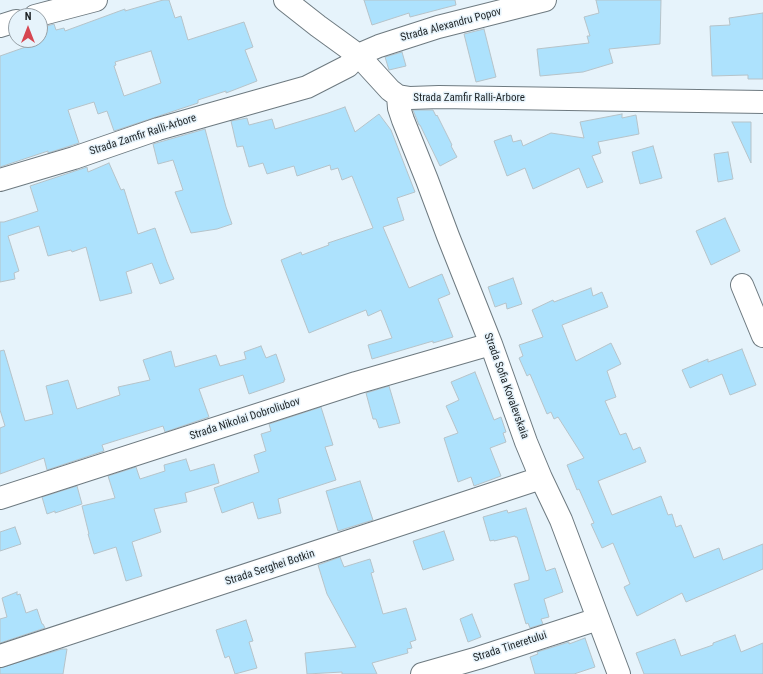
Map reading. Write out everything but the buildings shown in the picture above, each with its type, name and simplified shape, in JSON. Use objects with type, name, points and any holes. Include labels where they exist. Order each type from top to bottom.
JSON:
[{"type":"street","points":[[48,13],[96,0]]},
{"type":"street","points":[[285,0],[358,55]]},
{"type":"street","name":"Strada Alexandru Popov","points":[[358,55],[378,46],[438,27],[545,0]]},
{"type":"street","name":"Strada Zamfir Ralli-Arbore","points":[[0,180],[74,158],[158,129],[307,87],[348,66],[358,55],[390,90],[398,96],[410,98],[439,97],[763,102]]},
{"type":"street","name":"Strada Sofia Kovalevskaia","points":[[398,96],[399,108],[403,120],[491,344],[521,428],[541,478],[561,520],[619,674]]},
{"type":"street","points":[[742,286],[763,336]]},
{"type":"street","name":"Strada Nikolai Dobroliubov","points":[[0,498],[356,383],[491,344]]},
{"type":"street","name":"Strada Serghei Botkin","points":[[0,656],[541,478]]},
{"type":"street","name":"Strada Tineretului","points":[[422,674],[478,658],[598,619]]}]
